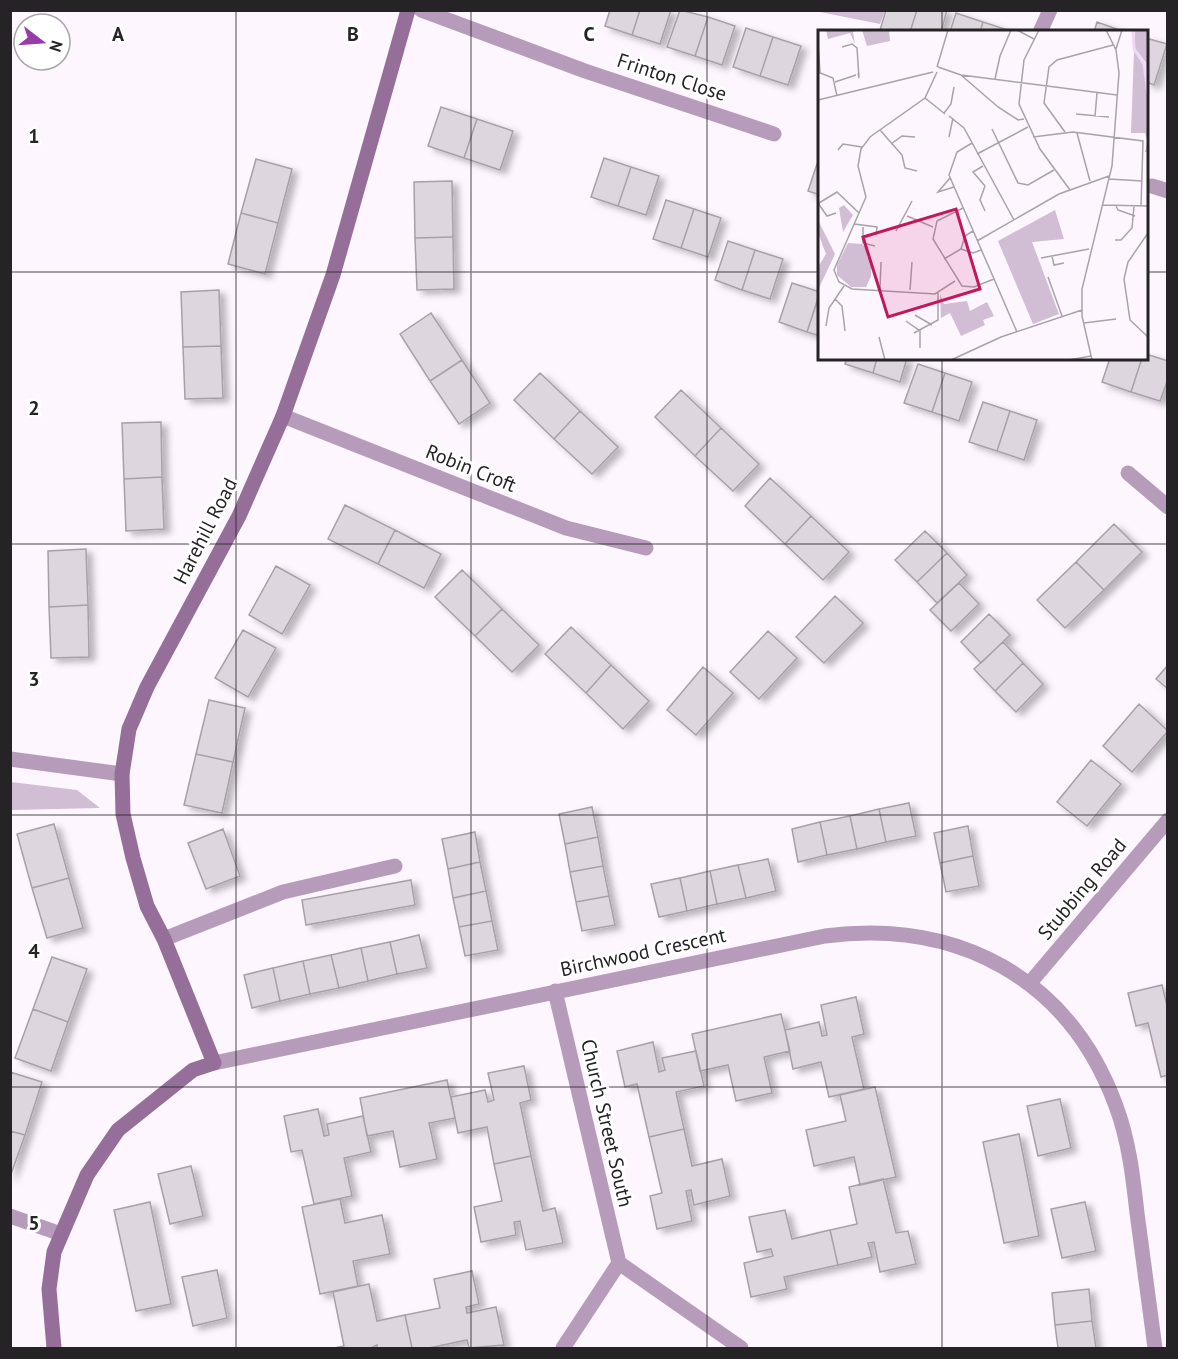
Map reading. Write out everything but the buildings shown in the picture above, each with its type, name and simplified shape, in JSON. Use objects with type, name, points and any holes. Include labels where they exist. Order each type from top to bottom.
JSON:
[{"type":"street","name":"Harehill Road","points":[[214,1064],[164,939],[147,906],[133,858],[123,814],[122,774],[129,729],[147,687],[239,516],[283,416],[333,275],[408,10]]},
{"type":"street","name":"Frinton Close","points":[[421,10],[585,71],[774,134]]},
{"type":"street","points":[[1041,30],[1050,10]]},
{"type":"street","points":[[1152,186],[1167,191]]},
{"type":"street","name":"Robin Croft","points":[[283,416],[566,528],[646,548]]},
{"type":"street","points":[[1128,473],[1167,507]]},
{"type":"street","points":[[10,759],[122,774]]},
{"type":"street","name":"Stubbing Road","points":[[1029,984],[1167,820]]},
{"type":"street","points":[[164,939],[283,892],[395,866]]},
{"type":"street","name":"Birchwood Crescent","points":[[54,1348],[50,1289],[54,1252],[87,1175],[118,1130],[193,1070],[825,936],[864,931],[923,936],[958,945],[999,964],[1029,984],[1065,1018],[1092,1054],[1116,1106],[1129,1149],[1155,1348]]},
{"type":"street","name":"Church Street South","points":[[555,992],[619,1263]]},
{"type":"street","points":[[10,1216],[61,1234]]},
{"type":"street","points":[[563,1348],[619,1263],[741,1348]]},
{"type":"shaded area","points":[[815,11],[885,11],[880,24]]},
{"type":"shaded area","points":[[11,782],[77,790],[100,808],[11,810]]}]
